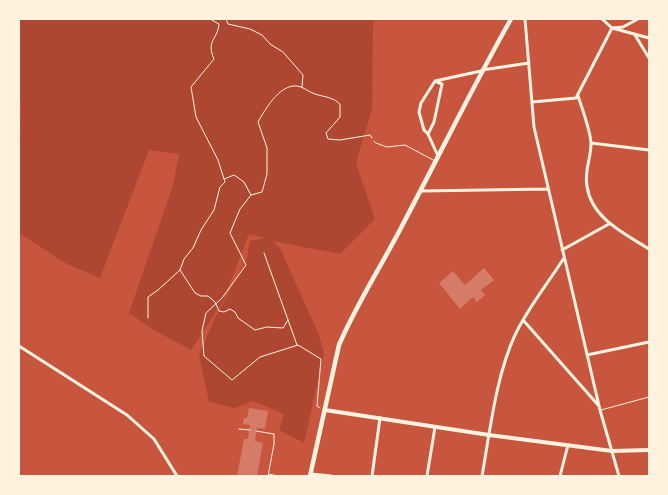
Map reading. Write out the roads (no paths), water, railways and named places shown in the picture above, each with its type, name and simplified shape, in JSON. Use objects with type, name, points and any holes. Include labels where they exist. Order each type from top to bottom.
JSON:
[{"type":"main road","points":[[310,475],[339,346],[346,328],[421,191],[482,70],[511,19]]},
{"type":"street","points":[[525,19],[534,127],[587,355],[619,476]]},
{"type":"street","points":[[602,19],[612,28],[649,38]]},
{"type":"street","points":[[612,28],[623,27],[638,19]]},
{"type":"street","points":[[532,102],[576,98],[612,28]]},
{"type":"street","points":[[634,34],[649,58]]},
{"type":"street","points":[[437,159],[428,134],[424,130],[419,112],[421,103],[435,81],[482,70],[529,63]]},
{"type":"street","points":[[428,134],[434,122],[442,84],[435,81]]},
{"type":"street","points":[[578,96],[591,144],[586,186],[592,203],[608,224],[649,249]]},
{"type":"street","points":[[591,144],[649,150]]},
{"type":"street","points":[[421,191],[548,190]]},
{"type":"street","points":[[562,250],[608,224]]},
{"type":"street","points":[[482,476],[502,368],[515,334],[564,258]]},
{"type":"street","points":[[523,320],[600,408]]},
{"type":"street","points":[[587,355],[649,342]]},
{"type":"street","points":[[19,346],[134,420],[154,439],[177,476]]},
{"type":"street","points":[[325,410],[489,435],[612,451],[649,450]]},
{"type":"street","points":[[372,476],[380,418]]},
{"type":"street","points":[[427,476],[435,426]]},
{"type":"street","points":[[560,476],[568,445]]},
{"type":"street","points":[[310,475],[331,476]]},
{"type":"lane","points":[[374,141],[387,147],[405,145],[437,159]]},
{"type":"lane","points":[[600,408],[649,397]]},
{"type":"lane","points":[[239,429],[250,430]]},
{"type":"lane","points":[[256,431],[274,434],[268,475],[278,476]]}]
